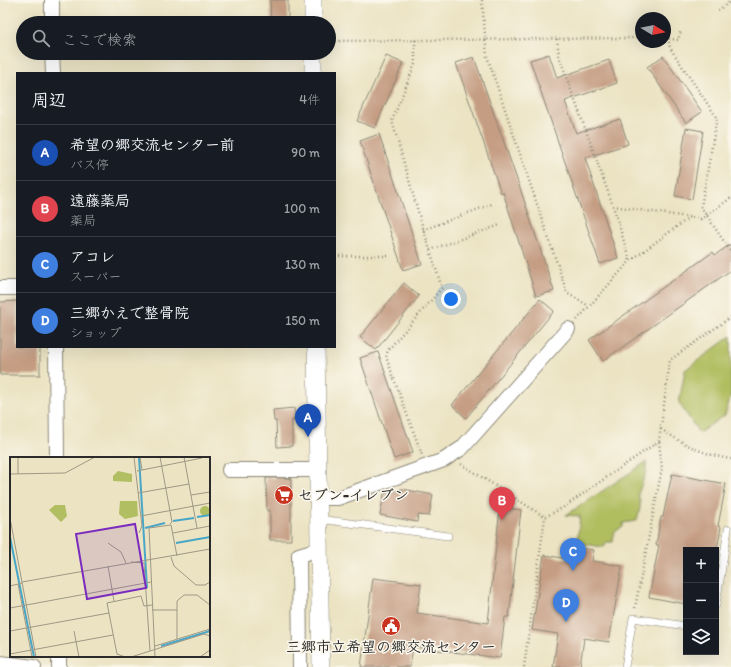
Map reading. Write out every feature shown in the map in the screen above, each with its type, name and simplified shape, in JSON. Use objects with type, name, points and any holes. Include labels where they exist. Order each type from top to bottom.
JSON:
[{"type":"street","points":[[52,0],[52,16]]},
{"type":"street","points":[[313,0],[313,16]]},
{"type":"street","points":[[52,60],[53,72]]},
{"type":"street","points":[[313,60],[313,72]]},
{"type":"street","points":[[0,288],[16,288]]},
{"type":"street","points":[[318,498],[338,498],[434,464],[452,456],[462,448],[568,329]]},
{"type":"street","points":[[56,348],[57,457]]},
{"type":"street","points":[[316,348],[321,667]]},
{"type":"street","points":[[229,470],[318,470]]},
{"type":"street","points":[[300,667],[300,555],[319,549]]},
{"type":"street","points":[[0,663],[34,667]]},
{"type":"lane","points":[[319,519],[448,536]]},
{"type":"lane","points":[[719,586],[728,529]]},
{"type":"lane","points":[[625,667],[633,618],[683,626]]},
{"type":"path","points":[[482,0],[484,40],[487,56],[567,293],[589,306]]},
{"type":"path","points":[[723,0],[727,4]]},
{"type":"path","points":[[718,10],[731,1]]},
{"type":"path","points":[[671,39],[678,40],[681,30]]},
{"type":"path","points":[[336,41],[635,38]]},
{"type":"path","points":[[557,39],[559,56],[613,206],[630,261]]},
{"type":"path","points":[[415,40],[415,64],[392,121],[423,230],[442,288],[388,350],[386,357],[424,460]]},
{"type":"path","points":[[670,48],[717,118],[701,207],[731,252]]},
{"type":"path","points":[[613,206],[702,219],[731,198]]},
{"type":"path","points":[[423,230],[492,204]]},
{"type":"path","points":[[568,329],[630,261],[690,217]]},
{"type":"path","points":[[430,250],[500,225]]},
{"type":"path","points":[[336,256],[388,256]]},
{"type":"path","points":[[633,618],[662,468],[659,441],[670,360],[731,317]]},
{"type":"path","points":[[661,428],[695,450],[712,456],[731,459]]},
{"type":"path","points":[[545,517],[564,507],[659,441]]},
{"type":"path","points":[[456,460],[545,517]]},
{"type":"path","points":[[524,667],[545,517]]},
{"type":"green space","points":[[731,336],[731,395],[725,415],[699,433],[679,403],[685,370]]},
{"type":"green space","points":[[646,462],[646,472],[638,494],[640,508],[636,521],[623,523],[623,527],[614,532],[613,542],[606,542],[604,547],[577,543],[580,516],[566,515]]},
{"type":"building","points":[[270,0],[288,0],[288,16],[271,16]]},
{"type":"building","points":[[549,54],[557,78],[609,60],[617,83],[565,101],[576,133],[620,119],[628,144],[585,158],[618,258],[600,264],[530,60]]},
{"type":"building","points":[[386,56],[403,63],[375,128],[357,121]]},
{"type":"building","points":[[663,56],[702,112],[686,123],[647,67]]},
{"type":"building","points":[[474,57],[554,291],[536,296],[503,192],[501,193],[456,63]]},
{"type":"building","points":[[686,128],[703,131],[692,199],[675,196]]},
{"type":"building","points":[[379,134],[422,264],[403,270],[360,141]]},
{"type":"building","points":[[731,244],[731,270],[603,361],[589,340],[713,252],[715,255]]},
{"type":"building","points":[[404,283],[419,296],[376,350],[360,337]]},
{"type":"building","points":[[540,299],[554,311],[466,418],[452,405]]},
{"type":"building","points":[[16,301],[16,348],[40,348],[40,375],[0,375],[0,302]]},
{"type":"building","points":[[378,352],[413,452],[394,459],[360,358]]},
{"type":"building","points":[[294,408],[295,420],[292,420],[292,446],[277,447],[276,421],[274,421],[273,410]]},
{"type":"building","points":[[672,474],[726,484],[718,526],[721,527],[718,547],[683,547],[683,603],[649,597],[659,545],[656,545],[661,517],[663,517]]},
{"type":"building","points":[[266,478],[291,478],[291,540],[270,540],[270,510],[267,511]]},
{"type":"building","points":[[402,489],[433,495],[429,516],[418,515],[417,522],[380,515],[384,494]]},
{"type":"building","points":[[500,507],[521,510],[509,617],[505,617],[500,658],[413,647],[410,667],[361,667],[373,578],[421,584],[417,613],[488,623]]},
{"type":"building","points":[[570,546],[594,550],[592,561],[622,566],[609,642],[584,638],[580,667],[553,667],[558,634],[532,630],[544,555],[568,559]]},
{"type":"place","name":"希望の郷交流センター前","points":[[308,437]]},
{"type":"place","name":"セブン-イレブン","points":[[284,495]]},
{"type":"place","name":"遠藤薬局","points":[[502,520]]},
{"type":"place","name":"アコレ","points":[[573,571]]},
{"type":"place","name":"三郷かえで整骨院","points":[[566,622]]},
{"type":"place","name":"三郷市立希望の郷交流センター","points":[[391,626]]}]
